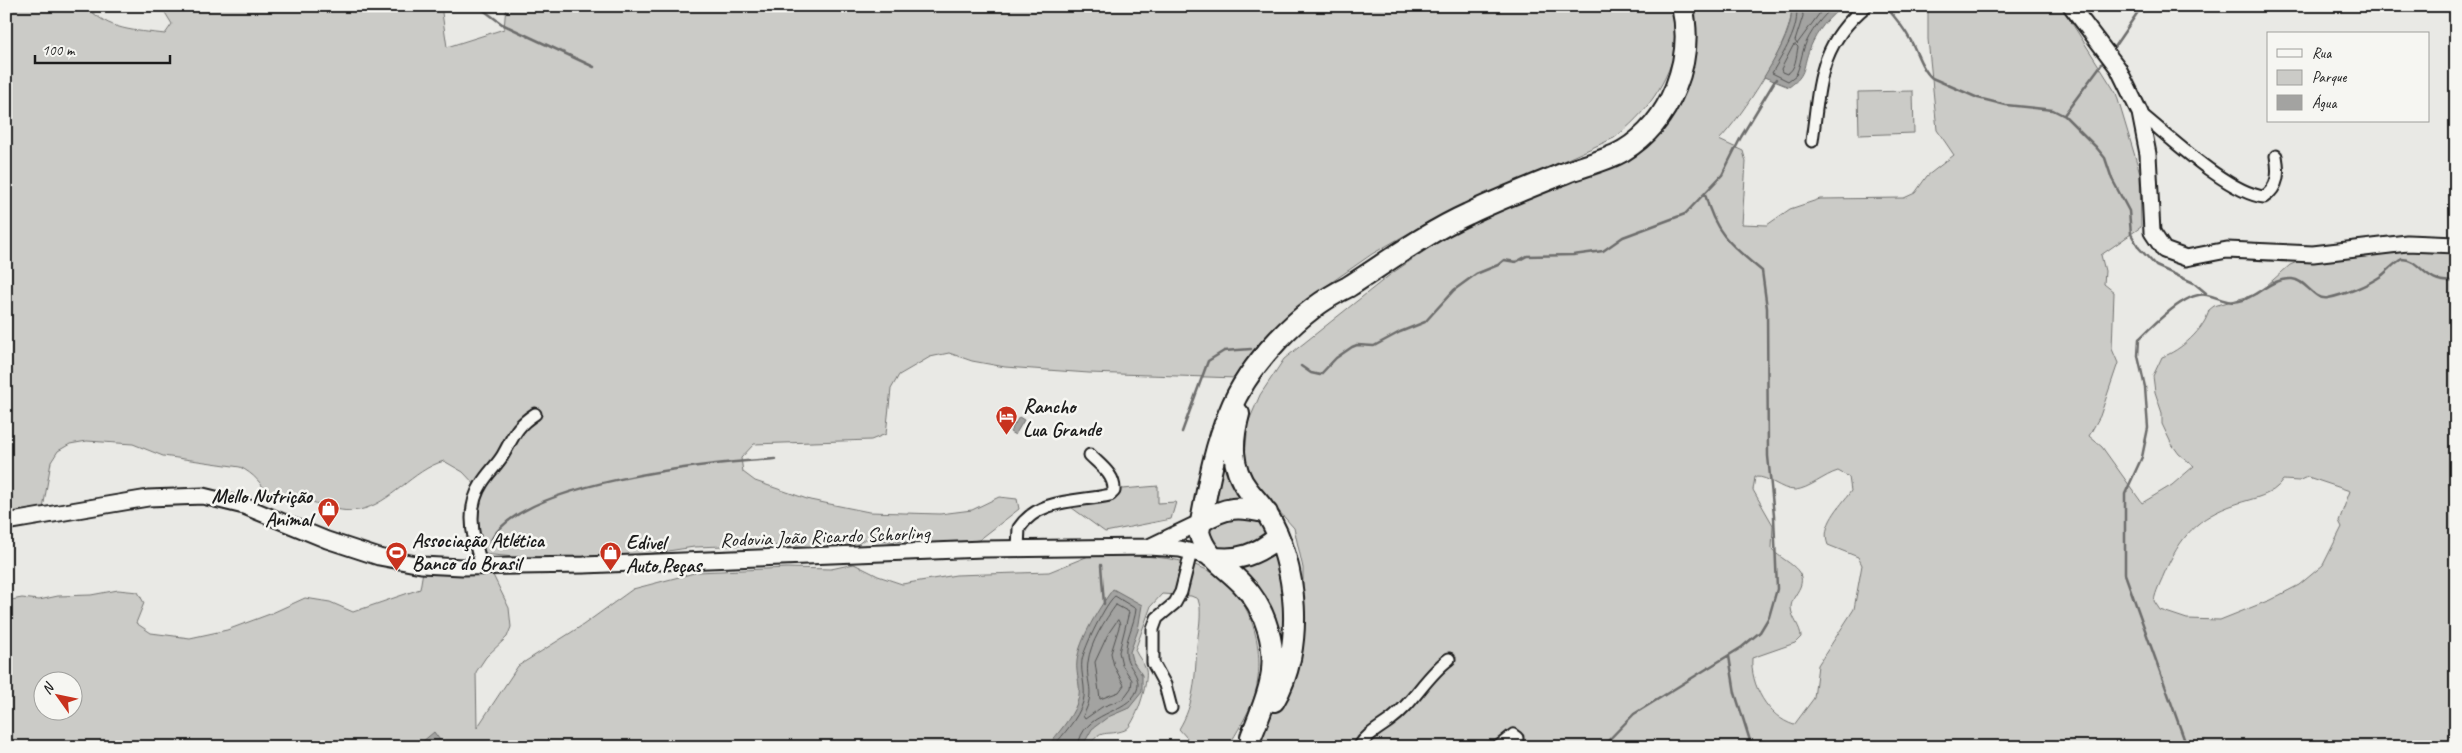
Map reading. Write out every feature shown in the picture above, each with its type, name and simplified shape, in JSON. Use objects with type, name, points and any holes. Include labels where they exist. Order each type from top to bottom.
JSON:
[{"type":"highway","points":[[1248,742],[1271,682],[1269,630],[1258,604],[1242,584],[1211,557],[1202,544],[1199,532],[1217,446],[1229,411],[1239,392],[1260,362],[1288,330],[1312,308],[1332,294],[1348,287],[1453,220],[1528,187],[1622,152],[1642,137],[1666,107],[1679,79],[1686,54],[1686,21],[1682,6]]},
{"type":"highway","points":[[1248,742],[1276,698],[1289,666],[1293,592],[1287,560],[1278,536],[1267,513],[1242,481],[1234,458],[1234,434],[1240,409],[1247,392],[1280,348],[1348,287]]},
{"type":"highway","points":[[1201,522],[1230,508],[1243,508],[1267,513]]},
{"type":"highway","points":[[1211,557],[1223,559],[1257,553],[1278,536]]},
{"type":"main road","points":[[2071,6],[2118,68],[2140,113],[2148,154],[2152,232],[2160,246],[2175,256],[2186,258],[2227,250],[2313,254],[2407,243],[2456,245]]},
{"type":"main road","name":"Rodovia João Ricardo Schorling","points":[[6,522],[148,498],[203,496],[244,506],[327,540],[379,557],[421,566],[584,565],[1018,548],[1149,546],[1211,557]]},
{"type":"main road","name":"Rodovia João Ricardo Schorling","points":[[1149,546],[1201,522]]},
{"type":"street","points":[[1812,140],[1823,65],[1829,49],[1845,25],[1866,6]]},
{"type":"street","points":[[2140,113],[2229,185],[2251,196],[2264,197],[2272,192],[2278,169],[2276,156]]},
{"type":"street","points":[[483,567],[472,534],[473,507],[477,492],[504,454],[516,429],[535,414]]},
{"type":"street","points":[[1018,548],[1019,528],[1034,512],[1048,505],[1110,495],[1114,491],[1114,482],[1111,476],[1090,455]]},
{"type":"street","points":[[1172,708],[1153,663],[1153,629],[1157,618],[1175,603],[1181,592],[1191,552]]},
{"type":"street","points":[[1359,747],[1363,740],[1401,711],[1427,678],[1449,659]]},
{"type":"street","points":[[1498,747],[1514,735],[1517,738],[1516,747]]},
{"type":"green space","points":[[6,6],[86,6],[113,25],[132,30],[165,34],[172,24],[161,6],[441,6],[447,47],[504,29],[506,6],[1676,6],[1678,33],[1674,56],[1669,70],[1655,96],[1636,119],[1614,138],[1430,221],[1372,254],[1316,293],[1260,346],[1237,378],[1089,373],[1005,367],[972,361],[949,353],[930,357],[899,375],[891,389],[886,434],[871,440],[754,444],[741,458],[743,472],[755,481],[810,500],[869,512],[940,514],[972,510],[999,497],[1017,499],[1019,509],[979,540],[940,545],[865,539],[854,547],[755,545],[694,547],[629,557],[525,558],[472,553],[467,537],[475,522],[480,490],[463,472],[444,461],[432,465],[371,507],[350,511],[292,497],[269,496],[257,479],[240,467],[163,456],[133,444],[87,441],[70,444],[58,451],[51,462],[43,509],[6,516]]},
{"type":"green space","points":[[1694,6],[1791,6],[1790,19],[1785,36],[1776,56],[1753,96],[1719,140],[1743,151],[1746,162],[1742,224],[1767,225],[1790,209],[1820,199],[1904,198],[1915,193],[1927,176],[1954,155],[1937,130],[1928,39],[1928,6],[2061,6],[2116,93],[2140,173],[2141,227],[2101,255],[2105,271],[2104,284],[2114,292],[2112,349],[2118,363],[2100,416],[2089,436],[2102,447],[2142,503],[2172,485],[2194,466],[2179,454],[2171,443],[2162,424],[2162,413],[2155,392],[2153,376],[2162,357],[2184,345],[2197,332],[2207,317],[2209,310],[2214,306],[2257,294],[2290,265],[2309,257],[2456,247],[2456,747],[1251,747],[1299,670],[1303,611],[1303,568],[1294,528],[1260,490],[1247,471],[1245,456],[1248,423],[1260,395],[1284,359],[1391,274],[1442,239],[1645,137],[1694,44],[1696,13]],"holes":[[[1838,471],[1849,477],[1851,491],[1832,516],[1826,538],[1828,545],[1858,557],[1862,565],[1854,609],[1818,665],[1814,698],[1794,725],[1776,715],[1763,699],[1754,679],[1752,668],[1752,658],[1795,643],[1801,637],[1791,608],[1800,587],[1800,575],[1792,565],[1772,549],[1773,525],[1753,490],[1755,477],[1760,477],[1785,488],[1795,490],[1806,487]],[[2308,477],[2350,491],[2339,521],[2342,527],[2323,565],[2299,585],[2270,600],[2220,620],[2187,619],[2160,610],[2154,601],[2157,590],[2170,561],[2191,530],[2200,522],[2222,509],[2262,496],[2274,490],[2283,480],[2299,481]]]},
{"type":"green space","points":[[1913,91],[1914,133],[1859,135],[1858,92]]},
{"type":"green space","points":[[1235,411],[1248,503],[1209,509]]},
{"type":"green space","points":[[1158,486],[1158,503],[1176,502],[1171,519],[1105,532],[1068,505],[1110,490]]},
{"type":"green space","points":[[1249,513],[1265,529],[1265,536],[1262,542],[1222,551],[1216,547],[1208,530],[1213,521]]},
{"type":"green space","points":[[1278,547],[1288,625],[1277,678],[1273,626],[1225,563]]},
{"type":"green space","points":[[1116,554],[1161,558],[1205,569],[1221,578],[1235,591],[1253,625],[1259,663],[1253,700],[1228,747],[1195,747],[1179,729],[1188,709],[1193,689],[1200,607],[1198,599],[1191,596],[1162,594],[1151,606],[1135,650],[1145,667],[1146,676],[1140,703],[1133,721],[1125,730],[1097,737],[1088,747],[6,747],[6,601],[22,598],[39,600],[58,596],[91,595],[118,590],[138,592],[144,603],[136,623],[151,633],[190,638],[227,630],[270,614],[305,598],[330,602],[353,612],[420,589],[423,571],[436,574],[492,573],[509,608],[511,627],[507,637],[486,657],[476,672],[477,728],[518,666],[583,625],[633,589],[698,572],[787,568],[831,569],[854,564],[878,576],[902,584],[956,575],[1049,572],[1091,555]]},
{"type":"water","points":[[1791,6],[1844,6],[1828,19],[1820,30],[1810,48],[1802,74],[1789,87],[1764,77],[1787,33],[1790,24]]},
{"type":"water","points":[[1019,417],[1024,420],[1015,435],[1010,432]]},
{"type":"water","points":[[1113,589],[1142,605],[1138,630],[1130,652],[1132,660],[1142,675],[1142,692],[1129,708],[1108,717],[1092,729],[1082,747],[1047,747],[1068,720],[1077,703],[1079,687],[1077,661],[1082,643],[1102,604]]},
{"type":"water","points":[[434,732],[442,743],[438,747],[416,747]]},
{"type":"waterway","points":[[478,6],[502,24],[594,67]]},
{"type":"waterway","points":[[1885,6],[1896,18],[1911,41],[1928,75],[1932,78],[1978,98],[2006,105],[2053,110],[2065,116],[2105,158],[2112,179],[2129,211],[2131,234],[2139,248],[2156,266],[2194,283],[2206,293]]},
{"type":"waterway","points":[[2112,50],[2142,6]]},
{"type":"waterway","points":[[2064,115],[2104,61]]},
{"type":"waterway","points":[[1301,366],[1311,373],[1320,375],[1336,358],[1352,347],[1357,345],[1374,346],[1400,332],[1425,322],[1454,290],[1476,274],[1498,265],[1504,260],[1516,262],[1527,256],[1573,255],[1603,251],[1623,237],[1685,214],[1722,175],[1741,137],[1776,79]]},
{"type":"waterway","points":[[1602,747],[1634,714],[1742,647],[1760,632],[1769,617],[1777,589],[1774,516],[1768,456],[1767,308],[1762,271],[1726,238],[1714,219],[1705,194]]},
{"type":"waterway","points":[[2187,747],[2125,574],[2125,494],[2142,457],[2148,428],[2145,387],[2138,356],[2139,339],[2170,310],[2190,298],[2207,295],[2229,301],[2238,301],[2285,279],[2297,280],[2314,294],[2323,298],[2334,297],[2369,283],[2402,259],[2409,260],[2436,279],[2456,281]]},
{"type":"waterway","points":[[1182,432],[1208,361],[1224,351],[1251,349]]},
{"type":"waterway","points":[[490,542],[508,521],[538,504],[576,490],[620,479],[665,471],[775,459]]},
{"type":"waterway","points":[[1092,464],[1103,476]]},
{"type":"waterway","points":[[1101,565],[1104,604]]},
{"type":"waterway","points":[[1729,656],[1735,693],[1752,747]]},
{"type":"place","name":"Rancho Lua Grande","points":[[1007,436]]},
{"type":"place","name":"Mello Nutrição Animal","points":[[328,527]]},
{"type":"place","name":"Associação Atlética Banco do Brasil","points":[[396,571]]},
{"type":"place","name":"Edivel Auto Peças","points":[[610,572]]}]
